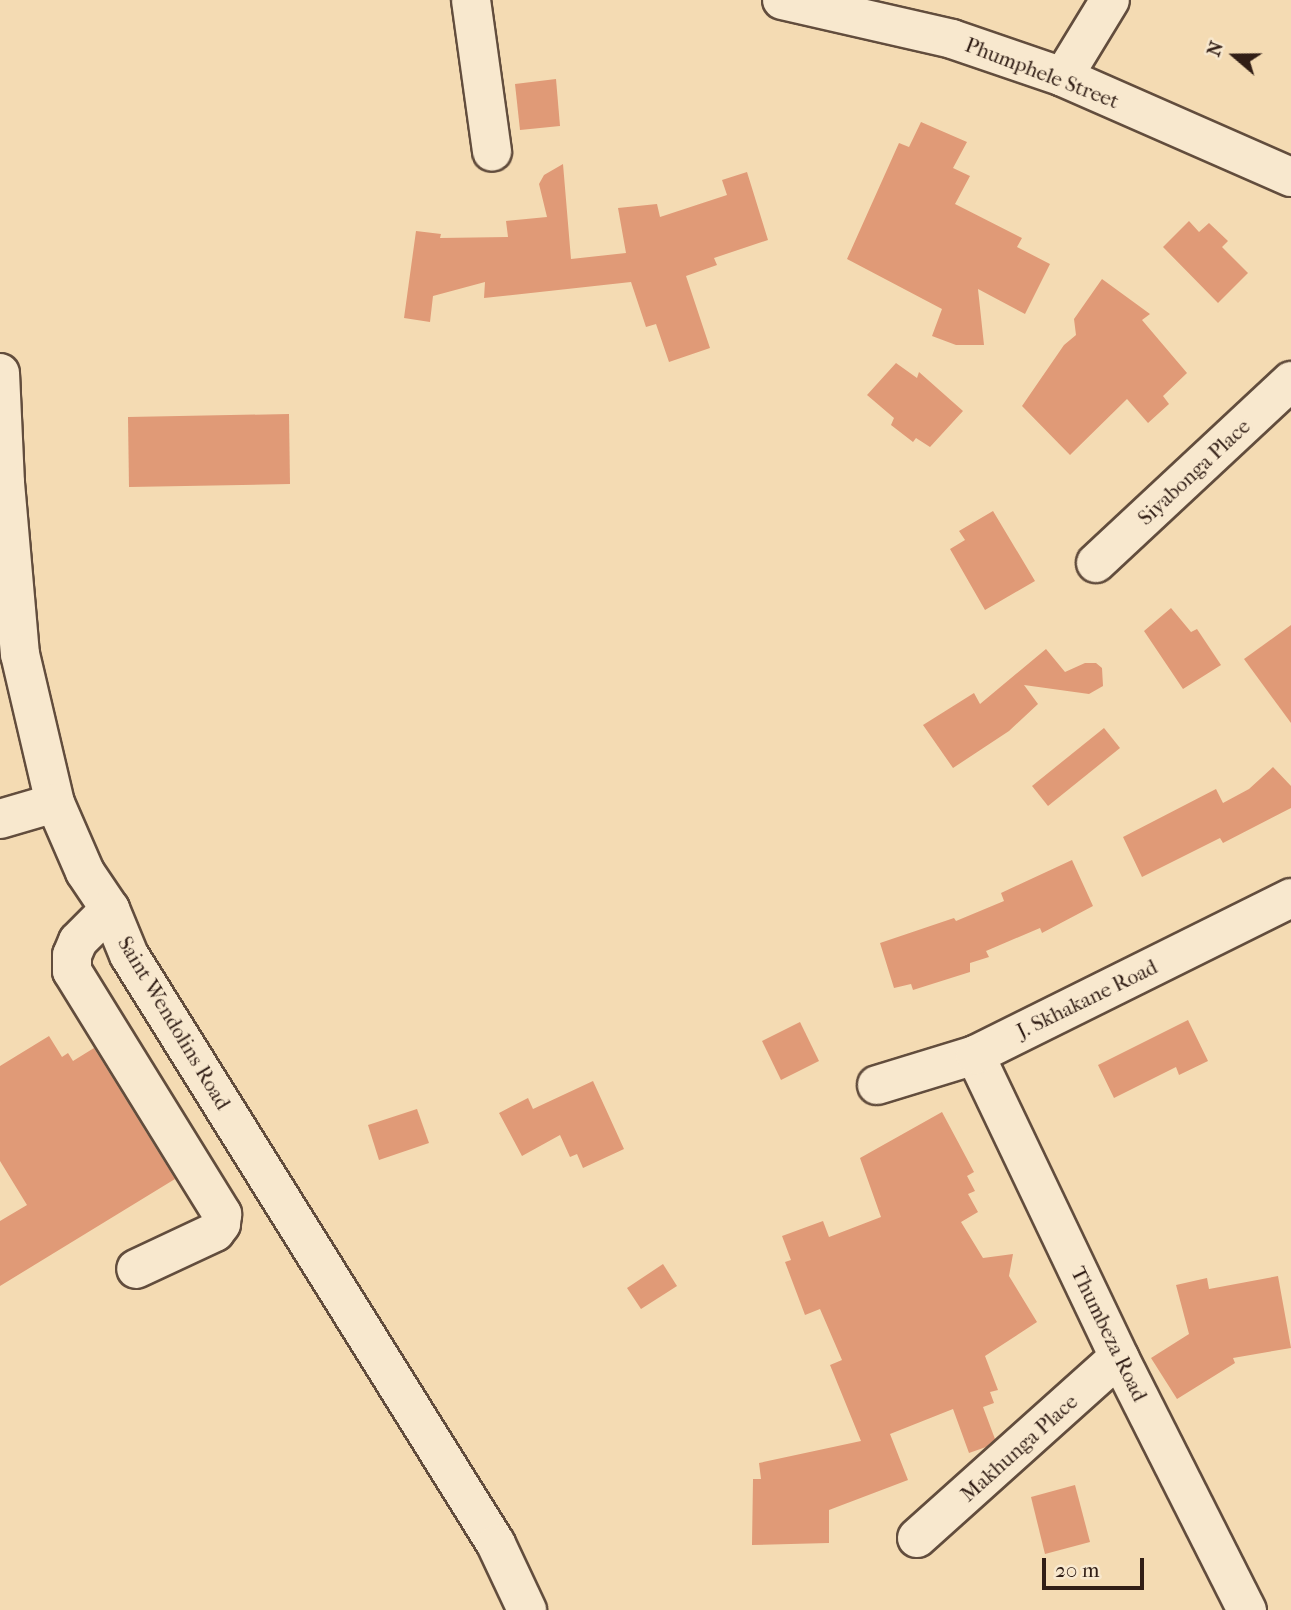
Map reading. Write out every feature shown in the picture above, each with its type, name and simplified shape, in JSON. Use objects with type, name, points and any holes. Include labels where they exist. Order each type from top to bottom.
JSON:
[{"type":"street","points":[[471,0],[492,152]]},
{"type":"street","name":"Phumphele Street","points":[[782,0],[952,39],[1063,77],[1291,177]]},
{"type":"street","points":[[1063,77],[1110,0]]},
{"type":"street","name":"Saint Wendolins Road","points":[[0,373],[5,483],[20,654],[55,803],[85,872],[110,909],[129,956],[496,1544],[527,1610]]},
{"type":"street","name":"Siyabonga Place","points":[[1096,562],[1291,381]]},
{"type":"street","points":[[0,819],[55,803]]},
{"type":"street","name":"J. Skhakane Road","points":[[877,1086],[975,1055],[1291,898]]},
{"type":"street","points":[[110,909],[78,941],[72,954],[72,971],[222,1214],[221,1224],[215,1232],[136,1269]]},
{"type":"street","name":"Thumbeza Road","points":[[975,1055],[1119,1357],[1247,1610]]},
{"type":"street","name":"Makhunga Place","points":[[917,1538],[1119,1357]]},
{"type":"building","points":[[556,79],[560,126],[520,130],[515,84]]},
{"type":"building","points":[[921,122],[967,142],[953,168],[970,176],[955,204],[1022,238],[1017,247],[1050,264],[1025,314],[978,289],[984,345],[956,345],[932,336],[942,309],[847,259],[899,143],[909,147]]},
{"type":"building","points":[[563,164],[571,259],[626,253],[618,208],[657,204],[660,217],[727,195],[722,180],[747,172],[768,240],[714,258],[717,265],[686,276],[710,348],[669,362],[656,324],[646,327],[631,282],[484,298],[485,282],[433,296],[430,322],[404,318],[416,231],[441,234],[440,238],[508,237],[506,221],[547,217],[539,184],[544,175]]},
{"type":"building","points":[[1189,221],[1199,232],[1209,223],[1228,241],[1222,247],[1248,273],[1218,303],[1163,247]]},
{"type":"building","points":[[1102,279],[1150,314],[1142,320],[1187,373],[1163,396],[1169,404],[1148,423],[1127,399],[1070,455],[1022,406],[1064,345],[1076,335],[1074,319]]},
{"type":"building","points":[[896,363],[917,378],[919,372],[963,411],[930,447],[916,438],[913,442],[891,425],[894,418],[867,395]]},
{"type":"building","points":[[289,414],[290,484],[129,487],[128,417]]},
{"type":"building","points":[[993,511],[1035,581],[985,610],[950,549],[965,540],[959,531]]},
{"type":"building","points":[[1171,608],[1191,632],[1197,629],[1221,665],[1183,689],[1144,631]]},
{"type":"building","points":[[1291,625],[1291,723],[1244,659]]},
{"type":"building","points":[[1046,649],[1065,672],[1085,663],[1096,663],[1102,668],[1103,686],[1089,694],[1024,685],[1038,704],[1009,731],[953,768],[923,725],[974,693],[980,704]]},
{"type":"building","points":[[1104,728],[1120,748],[1048,806],[1032,786]]},
{"type":"building","points":[[1273,767],[1291,786],[1291,808],[1223,843],[1220,838],[1142,877],[1123,837],[1216,789],[1223,803],[1249,789]]},
{"type":"building","points":[[1072,860],[1093,906],[1042,933],[1040,928],[986,951],[989,957],[970,963],[970,972],[913,990],[911,984],[894,988],[880,943],[954,918],[956,921],[1004,901],[1001,893]]},
{"type":"building","points":[[1188,1020],[1208,1061],[1179,1075],[1176,1067],[1114,1098],[1098,1065]]},
{"type":"building","points":[[800,1022],[819,1061],[781,1080],[762,1041]]},
{"type":"building","points":[[49,1036],[62,1057],[68,1053],[73,1061],[94,1048],[175,1179],[0,1286],[0,1221],[27,1205],[0,1161],[0,1066]]},
{"type":"building","points":[[593,1081],[624,1149],[583,1168],[577,1154],[570,1157],[560,1135],[522,1156],[499,1113],[528,1098],[533,1109]]},
{"type":"building","points":[[417,1109],[429,1143],[379,1160],[368,1125]]},
{"type":"building","points":[[942,1112],[974,1172],[967,1176],[975,1191],[968,1194],[978,1212],[961,1222],[983,1258],[1013,1254],[1009,1276],[1037,1322],[985,1356],[998,1390],[990,1392],[994,1403],[983,1407],[995,1439],[986,1447],[969,1453],[953,1409],[890,1434],[908,1480],[829,1510],[829,1543],[752,1545],[753,1479],[761,1479],[759,1463],[861,1441],[830,1365],[842,1360],[820,1309],[805,1315],[785,1262],[791,1260],[782,1236],[823,1221],[829,1237],[881,1217],[860,1158]]},
{"type":"building","points":[[663,1264],[677,1286],[641,1309],[627,1288]]},
{"type":"building","points":[[1278,1276],[1291,1348],[1233,1358],[1235,1363],[1177,1399],[1151,1358],[1189,1334],[1176,1285],[1207,1278],[1209,1289]]},
{"type":"building","points":[[1075,1485],[1090,1542],[1045,1554],[1031,1497]]}]
